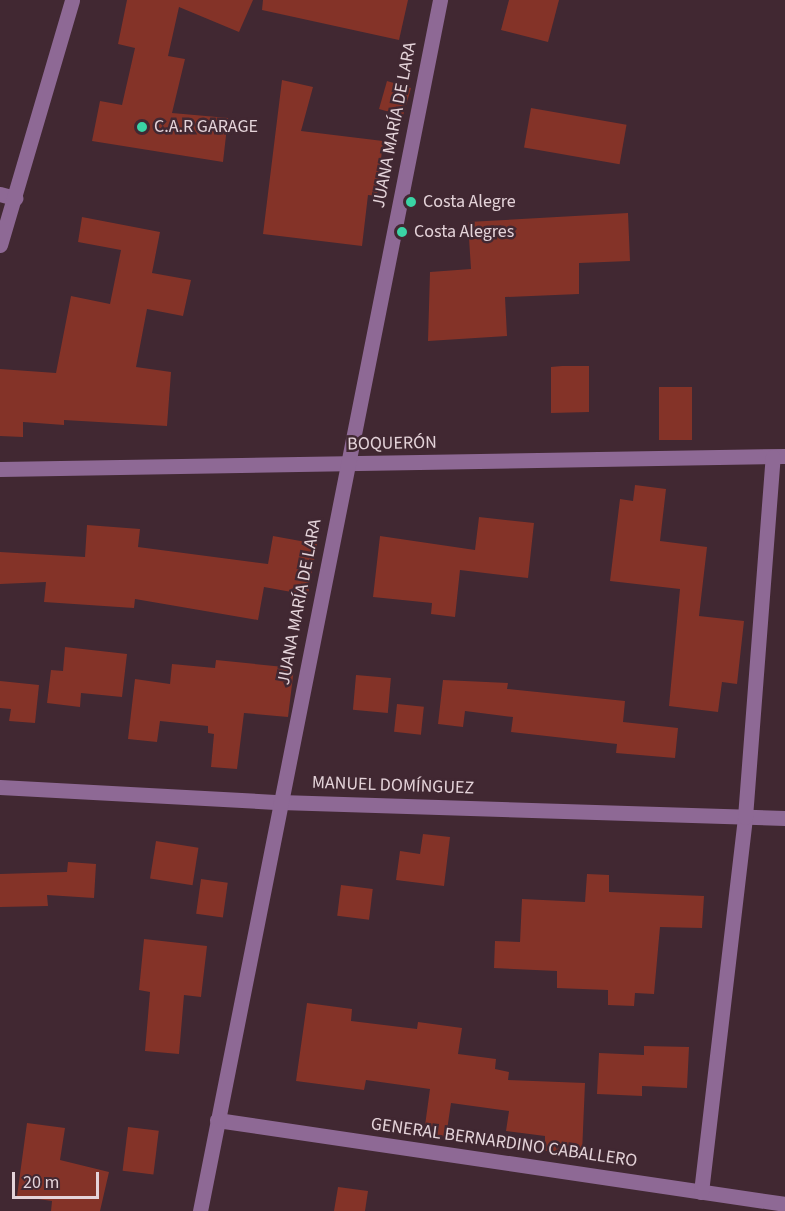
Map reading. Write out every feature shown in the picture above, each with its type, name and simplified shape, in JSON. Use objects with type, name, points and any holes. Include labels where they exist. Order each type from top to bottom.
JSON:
[{"type":"street","points":[[0,245],[7,196],[72,0]]},
{"type":"street","name":"JUANA MARÍA DE LARA","points":[[200,1211],[440,0]]},
{"type":"street","points":[[701,1191],[745,817],[779,456]]},
{"type":"street","name":"BOQUERÓN","points":[[0,469],[779,456]]},
{"type":"street","name":"MANUEL DOMÍNGUEZ","points":[[0,787],[280,802],[785,818]]},
{"type":"street","name":"GENERAL BERNARDINO CABALLERO","points":[[218,1120],[785,1204]]},
{"type":"building","points":[[127,0],[253,0],[239,32],[179,7],[168,56],[185,59],[172,113],[228,118],[223,162],[92,141],[100,101],[122,105],[135,48],[118,44]]},
{"type":"building","points":[[263,0],[408,0],[399,40],[262,10]]},
{"type":"building","points":[[509,0],[559,0],[548,42],[501,30]]},
{"type":"building","points":[[282,80],[313,87],[301,131],[383,141],[377,196],[368,195],[362,246],[263,234]]},
{"type":"building","points":[[387,81],[411,88],[403,116],[379,109]]},
{"type":"building","points":[[531,108],[627,125],[620,164],[524,147]]},
{"type":"building","points":[[628,213],[630,261],[579,263],[579,294],[505,297],[507,336],[428,341],[430,272],[471,269],[468,222]]},
{"type":"building","points":[[82,217],[160,232],[152,273],[191,280],[183,316],[147,309],[136,367],[171,372],[167,426],[64,420],[64,425],[23,422],[23,437],[0,436],[0,369],[56,373],[71,296],[110,304],[121,250],[78,242]]},
{"type":"building","points":[[589,366],[589,412],[551,413],[551,367]]},
{"type":"building","points":[[659,387],[692,387],[692,440],[659,440]]},
{"type":"building","points":[[635,485],[666,489],[660,541],[707,547],[699,616],[744,621],[737,684],[722,682],[718,712],[669,706],[680,589],[610,581],[620,499],[633,501]]},
{"type":"building","points":[[479,517],[534,523],[528,578],[460,570],[455,617],[431,614],[432,603],[373,597],[380,536],[475,550]]},
{"type":"building","points":[[87,525],[140,529],[138,547],[268,564],[273,536],[317,544],[308,595],[264,587],[258,620],[135,599],[134,608],[44,602],[46,582],[0,584],[0,552],[85,557]]},
{"type":"building","points":[[65,647],[127,654],[122,697],[81,693],[80,707],[47,703],[51,670],[63,671]]},
{"type":"building","points":[[216,660],[294,668],[288,717],[244,713],[237,769],[211,767],[214,734],[208,733],[208,726],[160,721],[157,742],[128,739],[135,679],[170,684],[172,664],[215,668]]},
{"type":"building","points":[[356,675],[391,678],[388,713],[353,710]]},
{"type":"building","points":[[443,680],[508,683],[507,689],[625,701],[623,722],[678,728],[675,758],[616,753],[617,744],[511,732],[513,717],[465,711],[463,727],[438,724]]},
{"type":"building","points":[[0,681],[39,685],[35,723],[9,721],[11,709],[0,708]]},
{"type":"building","points":[[397,704],[424,707],[421,735],[394,732]]},
{"type":"building","points":[[423,834],[450,837],[444,886],[396,880],[400,851],[420,854]]},
{"type":"building","points":[[156,841],[198,848],[193,885],[150,879]]},
{"type":"building","points":[[68,862],[96,864],[94,898],[47,895],[48,906],[0,907],[0,874],[67,872]]},
{"type":"building","points":[[587,874],[609,875],[609,892],[704,896],[702,928],[660,927],[654,994],[635,993],[634,1006],[608,1005],[608,990],[557,988],[557,971],[494,968],[495,941],[520,942],[522,899],[585,902]]},
{"type":"building","points":[[201,879],[228,883],[223,917],[196,914]]},
{"type":"building","points":[[341,885],[373,889],[369,920],[337,916]]},
{"type":"building","points":[[144,939],[207,946],[201,997],[184,995],[179,1054],[145,1051],[150,992],[139,990]]},
{"type":"building","points":[[307,1003],[352,1009],[351,1021],[417,1029],[418,1022],[462,1028],[458,1054],[496,1059],[495,1069],[509,1072],[508,1080],[585,1083],[582,1153],[545,1151],[545,1136],[506,1131],[509,1111],[451,1103],[446,1137],[424,1133],[430,1089],[366,1080],[364,1090],[296,1081]]},
{"type":"building","points":[[644,1046],[689,1047],[687,1088],[642,1086],[642,1096],[597,1094],[599,1053],[644,1055]]},
{"type":"building","points":[[27,1123],[65,1128],[60,1160],[109,1172],[100,1211],[51,1211],[52,1201],[17,1196]]},
{"type":"building","points":[[128,1127],[159,1131],[153,1174],[123,1171]]},
{"type":"building","points":[[338,1187],[368,1191],[365,1211],[334,1211]]},
{"type":"place","name":"C.A.R GARAGE","points":[[142,127]]},
{"type":"place","name":"Costa Alegre","points":[[411,202]]},
{"type":"place","name":"Costa Alegres","points":[[402,232]]}]
